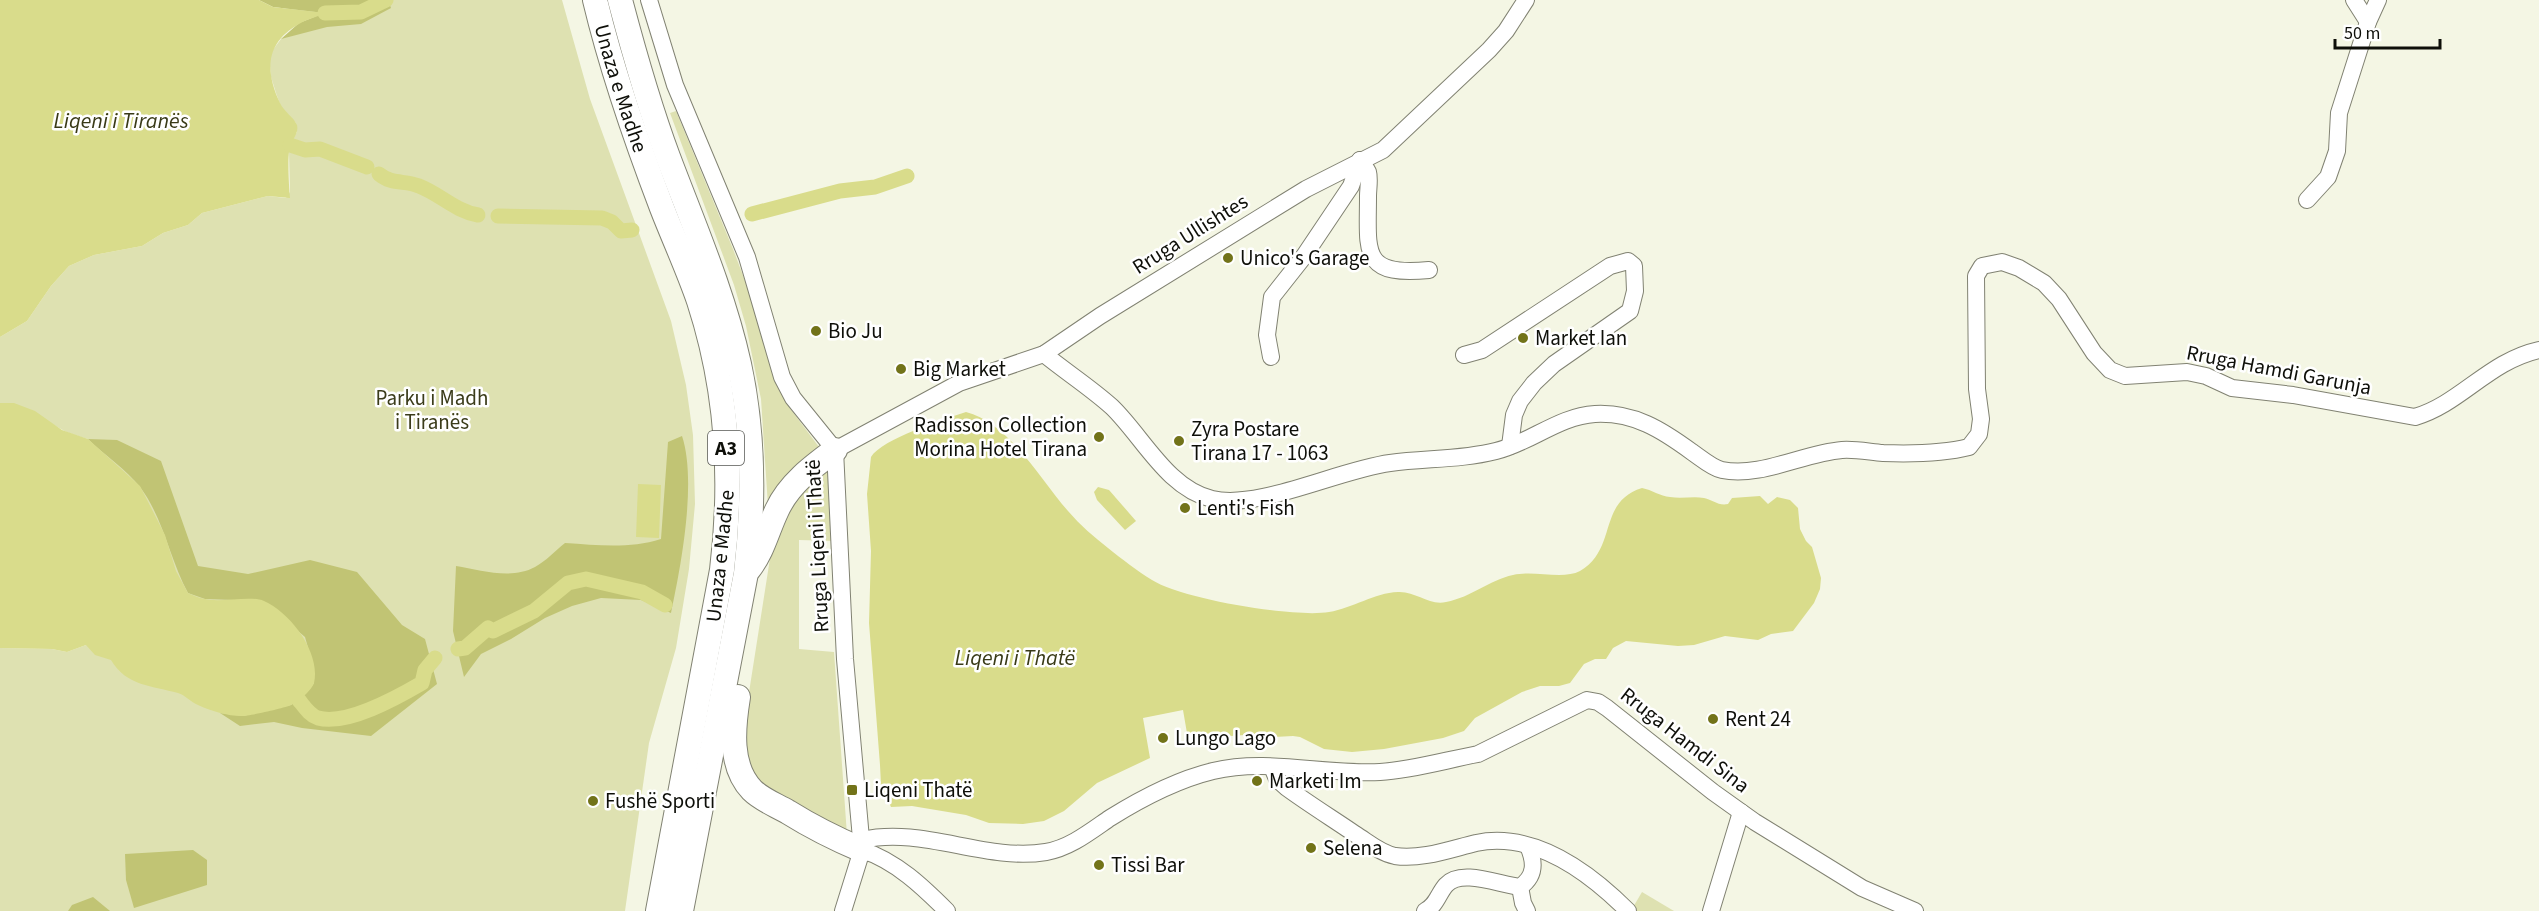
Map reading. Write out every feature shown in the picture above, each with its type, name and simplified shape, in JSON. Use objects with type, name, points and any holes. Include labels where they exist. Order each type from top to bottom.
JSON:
[{"type":"highway","name":"Unaza e Madhe","points":[[595,0],[644,159],[699,302],[720,388],[727,453],[728,514],[722,570],[658,911]]},
{"type":"highway","name":"Unaza e Madhe","points":[[620,0],[658,129],[718,285],[740,367],[749,432],[750,526],[745,580],[681,911]]},
{"type":"highway","points":[[835,450],[802,476],[788,493],[778,508],[759,555],[745,580],[751,611],[749,639],[733,736],[742,774],[753,791],[825,835],[862,845]]},
{"type":"street","name":"Rruga Liqeni i Thatë","points":[[649,0],[675,85],[747,257],[782,377],[793,398],[835,450],[845,659],[862,845],[843,911]]},
{"type":"street","name":"Rruga Ullishtes","points":[[835,450],[959,383],[1044,354],[1075,332],[1331,174],[1383,150],[1489,50],[1506,31],[1526,0]]},
{"type":"street","points":[[2354,0],[2368,22]]},
{"type":"street","points":[[2307,200],[2328,177],[2337,151],[2339,113],[2368,22],[2378,0]]},
{"type":"street","points":[[1360,160],[1369,174],[1370,253],[1378,264],[1384,267],[1412,271],[1429,270]]},
{"type":"street","points":[[1271,357],[1267,335],[1272,297],[1302,259],[1351,186],[1360,160]]},
{"type":"street","points":[[1464,355],[1482,350],[1610,266],[1628,261],[1634,266],[1635,291],[1630,311],[1554,364],[1534,383],[1520,401],[1514,415],[1510,446]]},
{"type":"street","name":"Rruga Hamdi Garunja","points":[[1044,354],[1113,408],[1154,456],[1181,483],[1196,493],[1213,499],[1253,500],[1345,472],[1389,463],[1497,451],[1573,418],[1600,414],[1617,414],[1641,420],[1674,438],[1720,470],[1742,471],[1842,450],[1927,453],[1969,447],[1979,434],[1981,419],[1977,389],[1976,276],[1982,266],[1990,262],[2002,262],[2019,268],[2044,283],[2059,298],[2094,352],[2110,370],[2125,376],[2187,372],[2206,376],[2232,388],[2293,395],[2415,417],[2430,413],[2493,369],[2524,353],[2539,350]]},
{"type":"street","name":"Rruga Hamdi Sina","points":[[862,845],[889,836],[991,851],[1048,851],[1069,843],[1144,798],[1184,779],[1239,766],[1380,772],[1478,754],[1587,700],[1598,702],[1607,708],[1741,812],[1862,888],[1915,911]]},
{"type":"street","points":[[1272,766],[1277,779],[1287,788],[1374,847],[1392,855],[1413,856],[1483,842],[1508,840],[1563,859],[1603,888],[1628,911]]},
{"type":"street","points":[[1711,911],[1741,812]]},
{"type":"street","points":[[862,845],[902,871],[947,911]]},
{"type":"street","points":[[1425,911],[1436,902],[1444,887],[1451,880],[1462,877],[1520,887],[1528,881],[1533,872],[1533,857],[1528,846]]},
{"type":"street","points":[[1520,887],[1527,911]]},
{"type":"green space","name":"Parku i Madh i Tiranës","points":[[259,0],[562,0],[590,99],[671,321],[686,385],[693,435],[695,504],[689,569],[676,648],[649,743],[625,911],[0,911],[0,648],[52,649],[67,652],[86,645],[88,439],[64,431],[25,408],[0,403],[0,337],[27,321],[51,286],[69,266],[94,255],[142,246],[163,233],[188,225],[202,213],[268,196],[286,198],[290,192],[289,153],[290,145],[297,132],[296,123],[281,107],[271,77],[269,55],[281,39],[316,18]]},
{"type":"green space","points":[[676,111],[750,294],[777,386],[789,407],[825,455],[832,472],[834,541],[799,540],[799,649],[834,652],[847,835],[755,788],[742,737],[771,552],[761,399],[746,326],[734,285],[670,113]]},
{"type":"green space","points":[[1642,892],[1674,911],[1635,911],[1632,909]]},
{"type":"shaded area","points":[[259,0],[388,0],[391,8],[361,24],[327,27],[281,39],[299,23],[324,13],[273,7]]},
{"type":"shaded area","points":[[682,436],[688,476],[688,499],[683,548],[671,613],[641,600],[601,598],[572,606],[545,618],[481,654],[464,677],[453,631],[456,566],[496,573],[516,573],[539,565],[565,543],[625,545],[661,539],[668,442]]},
{"type":"shaded area","points":[[88,439],[117,440],[161,461],[198,566],[248,574],[310,560],[357,572],[402,625],[425,639],[437,684],[371,736],[302,728],[274,722],[240,726],[220,713],[243,716],[291,705],[308,691],[314,683],[313,665],[305,637],[263,601],[205,599],[188,593],[148,499],[128,474]]},
{"type":"shaded area","points":[[193,850],[207,860],[207,885],[134,908],[126,880],[125,854]]},
{"type":"shaded area","points":[[93,897],[110,911],[68,911],[72,905]]},
{"type":"water","name":"Liqeni i Tiranës","points":[[0,0],[259,0],[273,7],[325,13],[302,22],[288,32],[274,49],[271,59],[270,69],[275,91],[282,106],[297,125],[289,151],[290,198],[268,196],[202,213],[188,225],[163,233],[142,246],[94,255],[69,266],[51,286],[27,321],[0,337]]},
{"type":"water","points":[[0,403],[14,403],[35,411],[62,430],[88,439],[140,486],[165,535],[176,571],[188,593],[212,600],[258,599],[274,607],[294,624],[313,659],[314,683],[308,692],[287,706],[267,712],[246,716],[231,715],[195,704],[178,693],[132,680],[117,669],[111,660],[95,655],[86,645],[67,652],[52,649],[0,648]]},
{"type":"water","name":"Liqeni i Thatë","points":[[966,412],[996,427],[1010,440],[1073,516],[1124,561],[1167,587],[1212,600],[1266,610],[1329,612],[1389,593],[1405,592],[1440,603],[1455,600],[1513,575],[1573,574],[1592,562],[1619,504],[1628,495],[1642,488],[1674,498],[1704,498],[1721,504],[1728,504],[1732,498],[1760,496],[1768,504],[1777,497],[1790,500],[1798,508],[1800,529],[1812,547],[1821,578],[1820,589],[1814,603],[1793,631],[1771,634],[1758,640],[1725,636],[1694,645],[1678,646],[1626,641],[1613,648],[1606,659],[1595,659],[1584,664],[1570,683],[1559,686],[1540,686],[1522,692],[1475,718],[1464,731],[1443,738],[1384,749],[1352,752],[1324,749],[1293,736],[1274,737],[1257,734],[1231,736],[1225,734],[1188,739],[1183,710],[1143,718],[1150,758],[1097,783],[1064,811],[1044,821],[1023,824],[989,823],[966,815],[912,806],[891,807],[881,785],[869,623],[871,551],[867,494],[871,457],[887,443]]},
{"type":"water","points":[[638,484],[661,485],[659,538],[636,537]]},
{"type":"water","points":[[1098,487],[1109,490],[1136,521],[1125,530],[1097,500],[1094,492]]},
{"type":"waterway","points":[[325,13],[361,12],[386,0]]},
{"type":"waterway","points":[[290,145],[305,150],[320,149],[367,167]]},
{"type":"waterway","points":[[379,174],[389,180],[419,186],[462,210],[478,215]]},
{"type":"waterway","points":[[752,214],[840,191],[875,187],[907,176]]},
{"type":"waterway","points":[[498,216],[602,218],[612,222],[621,231],[632,230]]},
{"type":"waterway","points":[[458,649],[465,648],[488,628],[493,631],[534,611],[568,583],[586,579],[642,592],[665,605]]},
{"type":"waterway","points":[[298,699],[309,713],[318,718],[343,718],[357,714],[372,709],[422,683],[425,670],[435,658]]},
{"type":"place","name":"Unico's Garage","points":[[1228,258]]},
{"type":"place","name":"Bio Ju","points":[[816,331]]},
{"type":"place","name":"Market Ian","points":[[1523,338]]},
{"type":"place","name":"Big Market","points":[[901,369]]},
{"type":"place","name":"Radisson Collection Morina Hotel Tirana","points":[[1099,437]]},
{"type":"place","name":"Zyra Postare Tirana 17 - 1063","points":[[1179,441]]},
{"type":"place","name":"Lenti's Fish","points":[[1185,508]]},
{"type":"place","name":"Rent 24","points":[[1713,719]]},
{"type":"place","name":"Lungo Lago","points":[[1163,738]]},
{"type":"place","name":"Marketi Im","points":[[1257,781]]},
{"type":"place","name":"Liqeni Thatë","points":[[852,790]]},
{"type":"place","name":"Fushë Sporti","points":[[593,801]]},
{"type":"place","name":"Selena","points":[[1311,848]]},
{"type":"place","name":"Tissi Bar","points":[[1099,865]]}]
